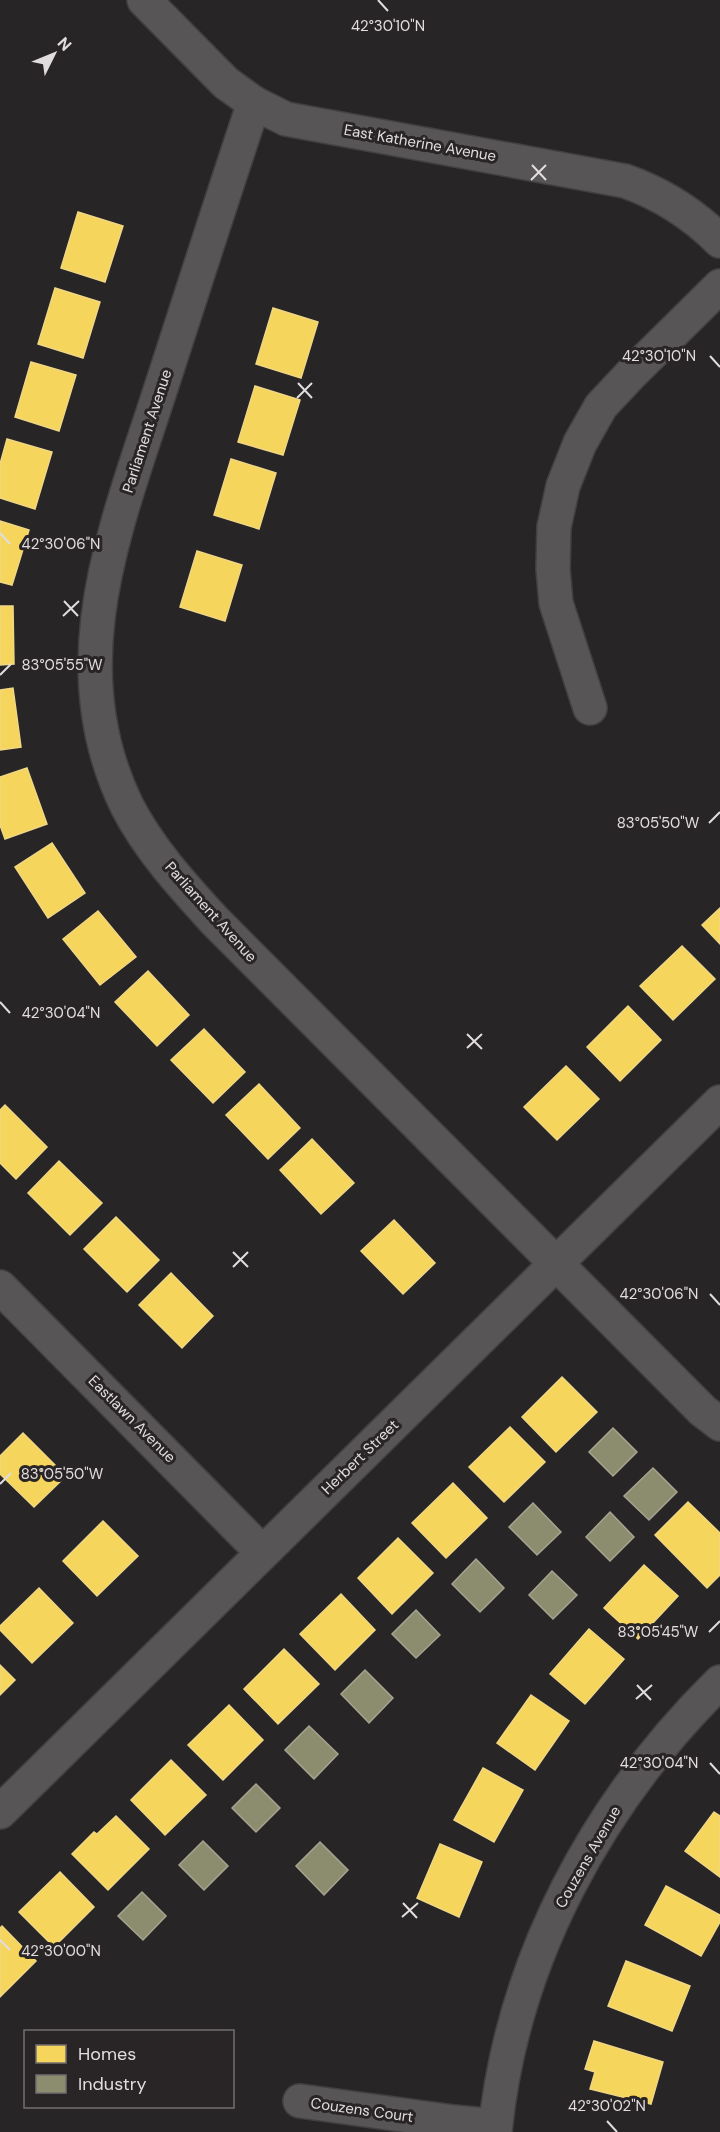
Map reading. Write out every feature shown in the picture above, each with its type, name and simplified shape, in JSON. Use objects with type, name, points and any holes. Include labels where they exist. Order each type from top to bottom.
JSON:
[{"type":"street","name":"East Katherine Avenue","points":[[144,0],[226,82],[254,104],[286,119],[625,182],[667,199],[694,217],[720,241]]},
{"type":"street","name":"Parliament Avenue","points":[[254,104],[137,461],[106,564],[98,604],[94,652],[96,693],[102,729],[112,766],[128,806],[153,847],[180,882],[223,929],[704,1411],[720,1424]]},
{"type":"street","points":[[590,708],[556,603],[553,569],[554,527],[563,486],[580,443],[601,406],[720,286]]},
{"type":"street","name":"Herbert Street","points":[[0,1812],[720,1102]]},
{"type":"street","name":"Eastlawn Avenue","points":[[0,1287],[262,1552]]},
{"type":"street","name":"Couzens Avenue","points":[[495,2129],[500,2086],[521,2004],[535,1961],[565,1890],[600,1829],[642,1768],[691,1710],[720,1682]]},
{"type":"street","name":"Couzens Court","points":[[300,2101],[495,2129]]},
{"type":"building: Homes","points":[[78,212],[123,226],[105,282],[61,268]]},
{"type":"building: Homes","points":[[55,288],[100,302],[83,358],[38,344]]},
{"type":"building: Homes","points":[[273,308],[318,322],[301,378],[256,364]]},
{"type":"building: Homes","points":[[31,362],[76,375],[59,431],[15,417]]},
{"type":"building: Homes","points":[[255,386],[300,400],[283,455],[238,442]]},
{"type":"building: Homes","points":[[7,439],[52,452],[35,509],[0,498],[0,464]]},
{"type":"building: Homes","points":[[231,459],[276,473],[259,529],[214,515]]},
{"type":"building: Homes","points":[[0,521],[29,530],[12,585],[0,582]]},
{"type":"building: Homes","points":[[197,551],[242,565],[225,621],[180,607]]},
{"type":"building: Homes","points":[[0,606],[13,606],[14,664],[0,665]]},
{"type":"building: Homes","points":[[13,688],[21,747],[0,750],[0,690]]},
{"type":"building: Homes","points":[[27,768],[47,824],[5,839],[0,825],[0,777]]},
{"type":"building: Homes","points":[[52,843],[85,893],[48,918],[15,867]]},
{"type":"building: Homes","points":[[720,908],[720,944],[702,925]]},
{"type":"building: Homes","points":[[98,911],[136,957],[100,985],[63,939]]},
{"type":"building: Homes","points":[[682,946],[715,979],[673,1020],[640,986]]},
{"type":"building: Homes","points":[[148,971],[189,1015],[157,1046],[115,1002]]},
{"type":"building: Homes","points":[[628,1006],[661,1040],[620,1081],[587,1047]]},
{"type":"building: Homes","points":[[204,1029],[245,1072],[213,1103],[171,1060]]},
{"type":"building: Homes","points":[[566,1066],[599,1099],[557,1140],[524,1107]]},
{"type":"building: Homes","points":[[259,1084],[300,1128],[268,1159],[226,1115]]},
{"type":"building: Homes","points":[[5,1105],[47,1147],[16,1179],[0,1163],[0,1110]]},
{"type":"building: Homes","points":[[312,1139],[354,1183],[321,1214],[280,1170]]},
{"type":"building: Homes","points":[[59,1161],[102,1203],[70,1235],[28,1193]]},
{"type":"building: Homes","points":[[116,1217],[159,1260],[127,1292],[84,1249]]},
{"type":"building: Homes","points":[[394,1220],[435,1263],[403,1294],[361,1251]]},
{"type":"building: Homes","points":[[171,1273],[213,1316],[182,1348],[139,1305]]},
{"type":"building: Homes","points":[[562,1377],[597,1412],[556,1452],[522,1417]]},
{"type":"building: Homes","points":[[510,1427],[545,1462],[504,1502],[469,1467]]},
{"type":"building: Homes","points":[[23,1433],[66,1476],[34,1507],[0,1474],[0,1456]]},
{"type":"building: Homes","points":[[453,1483],[487,1518],[446,1558],[412,1523]]},
{"type":"building: Homes","points":[[688,1502],[720,1533],[720,1575],[707,1588],[655,1535]]},
{"type":"building: Homes","points":[[103,1521],[138,1556],[97,1596],[63,1561]]},
{"type":"building: Homes","points":[[398,1538],[433,1573],[392,1614],[358,1578]]},
{"type":"building: Homes","points":[[644,1565],[678,1596],[638,1639],[604,1608]]},
{"type":"building: Homes","points":[[39,1588],[73,1623],[32,1663],[0,1630],[0,1626]]},
{"type":"building: Homes","points":[[341,1594],[375,1630],[335,1670],[300,1634]]},
{"type":"building: Homes","points":[[589,1629],[624,1659],[585,1704],[550,1674]]},
{"type":"building: Homes","points":[[284,1649],[319,1684],[278,1724],[244,1689]]},
{"type":"building: Homes","points":[[0,1665],[15,1680],[0,1695]]},
{"type":"building: Homes","points":[[531,1695],[569,1721],[535,1770],[497,1743]]},
{"type":"building: Homes","points":[[229,1705],[263,1740],[223,1780],[188,1745]]},
{"type":"building: Homes","points":[[171,1760],[206,1795],[165,1835],[131,1800]]},
{"type":"building: Homes","points":[[483,1768],[523,1790],[494,1842],[454,1820]]},
{"type":"building: Homes","points":[[714,1812],[720,1816],[720,1877],[685,1851]]},
{"type":"building: Homes","points":[[116,1816],[149,1849],[108,1890],[72,1854],[94,1832],[97,1834]]},
{"type":"building: Homes","points":[[440,1844],[482,1862],[459,1917],[417,1898]]},
{"type":"building: Homes","points":[[60,1872],[94,1907],[54,1947],[19,1912]]},
{"type":"building: Homes","points":[[666,1886],[720,1915],[720,1922],[701,1956],[645,1925]]},
{"type":"building: Homes","points":[[2,1926],[36,1961],[0,1997],[0,1928]]},
{"type":"building: Homes","points":[[626,1961],[690,1986],[672,2031],[608,2006]]},
{"type":"building: Homes","points":[[594,2041],[663,2062],[651,2104],[590,2089],[595,2072],[585,2069]]},
{"type":"building: Industry","points":[[613,1428],[637,1452],[613,1476],[589,1452]]},
{"type":"building: Industry","points":[[653,1468],[677,1492],[649,1520],[624,1496]]},
{"type":"building: Industry","points":[[533,1503],[561,1532],[537,1555],[509,1527]]},
{"type":"building: Industry","points":[[610,1512],[634,1537],[610,1561],[586,1537]]},
{"type":"building: Industry","points":[[476,1559],[504,1588],[480,1612],[452,1584]]},
{"type":"building: Industry","points":[[552,1571],[577,1595],[553,1619],[529,1595]]},
{"type":"building: Industry","points":[[416,1610],[440,1635],[416,1658],[392,1634]]},
{"type":"building: Industry","points":[[365,1670],[393,1698],[369,1723],[341,1694]]},
{"type":"building: Industry","points":[[309,1726],[338,1754],[314,1779],[285,1750]]},
{"type":"building: Industry","points":[[256,1784],[280,1808],[256,1832],[232,1808]]},
{"type":"building: Industry","points":[[203,1841],[228,1866],[204,1890],[179,1865]]},
{"type":"building: Industry","points":[[320,1842],[348,1870],[324,1895],[296,1866]]},
{"type":"building: Industry","points":[[142,1892],[166,1916],[143,1940],[118,1916]]}]
